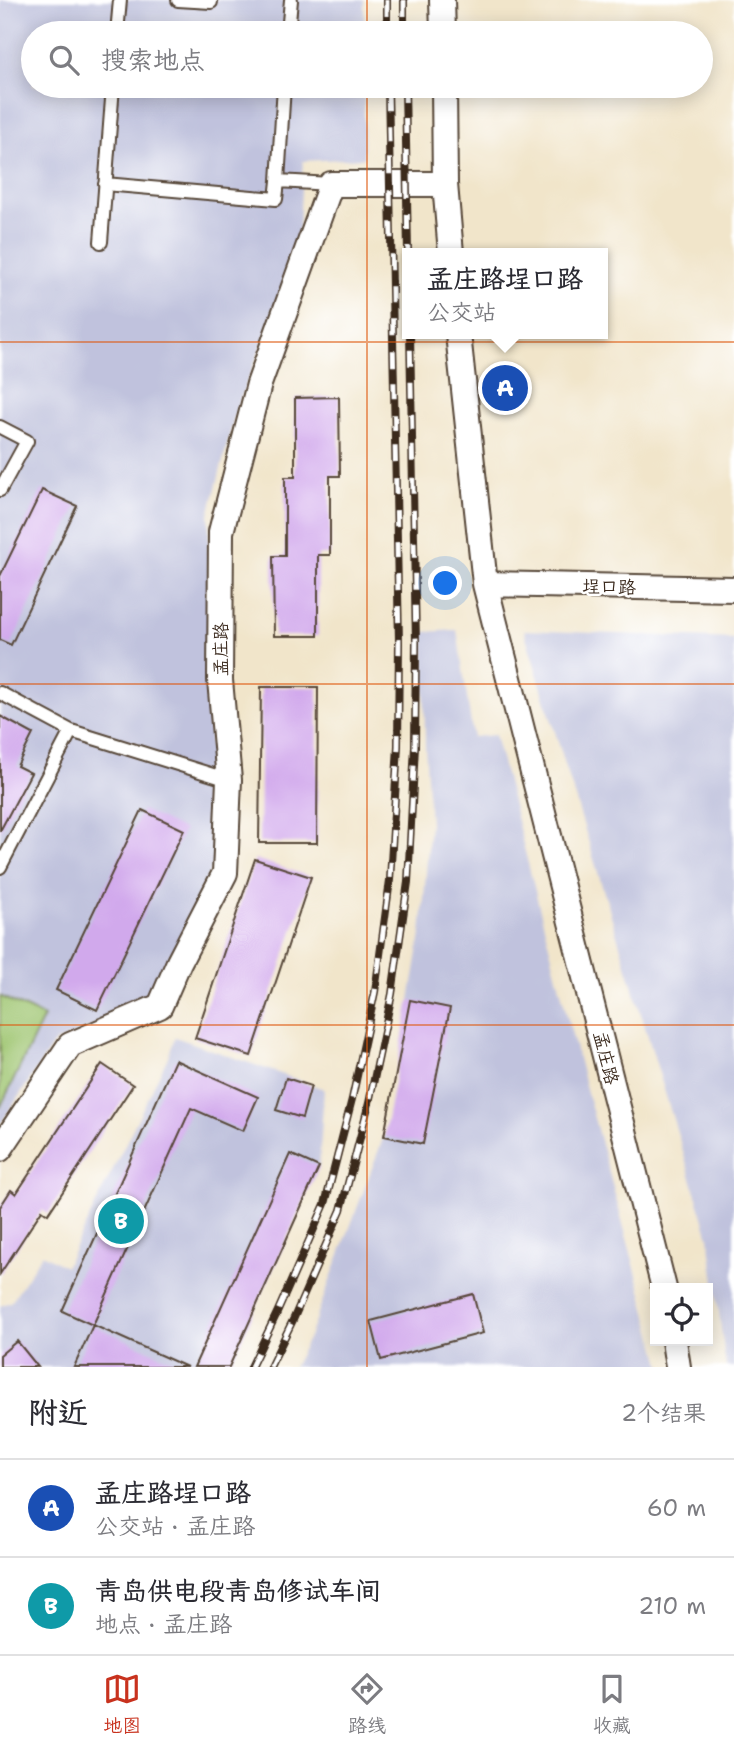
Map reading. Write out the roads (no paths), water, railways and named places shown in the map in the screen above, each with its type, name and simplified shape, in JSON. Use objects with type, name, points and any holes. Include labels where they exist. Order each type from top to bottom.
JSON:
[{"type":"street","points":[[442,0],[443,21]]},
{"type":"street","points":[[444,98],[445,184],[451,248]]},
{"type":"street","points":[[331,184],[445,184]]},
{"type":"street","name":"孟庄路","points":[[0,1149],[70,1045],[160,1006],[179,962],[225,873],[229,780],[220,680],[221,532],[259,384],[331,184]]},
{"type":"street","name":"孟庄路","points":[[459,339],[485,584],[663,1283]]},
{"type":"street","name":"埕口路","points":[[485,584],[734,589]]},
{"type":"street","points":[[675,1346],[678,1367]]},
{"type":"lane","points":[[118,21],[120,0]]},
{"type":"lane","points":[[178,0],[211,2]]},
{"type":"lane","points":[[289,21],[291,0]]},
{"type":"lane","points":[[101,242],[112,98]]},
{"type":"lane","points":[[105,184],[276,199],[284,98]]},
{"type":"lane","points":[[278,181],[331,184]]},
{"type":"lane","points":[[0,427],[27,441],[0,490]]},
{"type":"lane","points":[[0,693],[71,731],[229,780]]},
{"type":"lane","points":[[0,867],[71,731]]},
{"type":"railway","points":[[387,0],[387,21]]},
{"type":"railway","points":[[404,0],[404,21]]},
{"type":"railway","points":[[251,1367],[325,1204],[352,1099],[375,992],[390,880],[398,746],[399,642],[388,98]]},
{"type":"railway","points":[[405,98],[408,248]]},
{"type":"railway","points":[[270,1367],[341,1210],[369,1103],[392,994],[408,882],[415,746],[416,642],[410,339]]},
{"type":"place","name":"孟庄路埕口路","points":[[505,388]]},
{"type":"place","name":"青岛供电段青岛修试车间","points":[[121,1221]]}]
